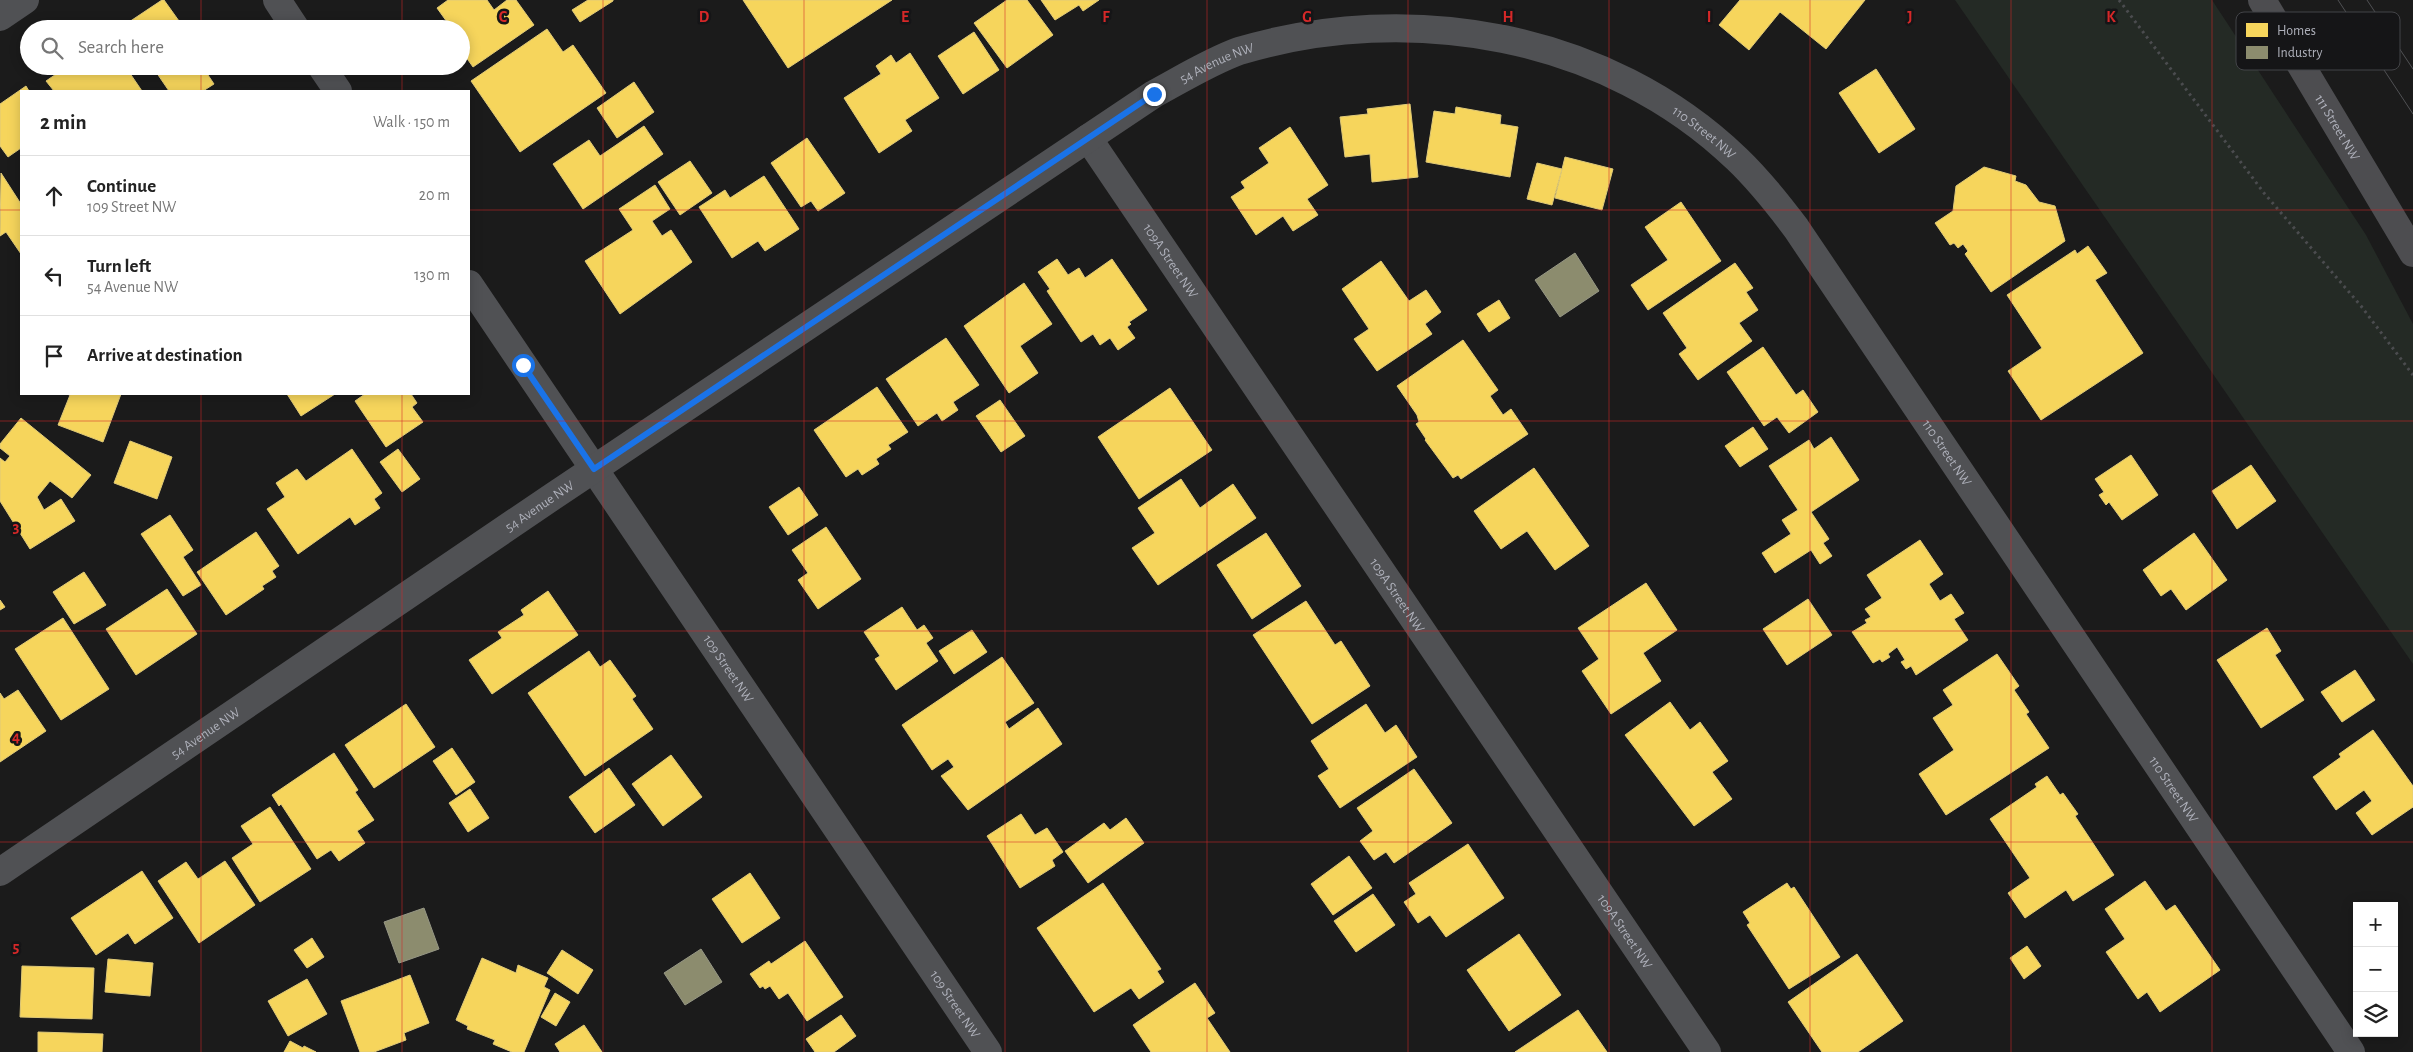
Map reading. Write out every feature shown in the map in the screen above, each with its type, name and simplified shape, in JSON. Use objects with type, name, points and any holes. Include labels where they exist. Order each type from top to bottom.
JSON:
[{"type":"main road","name":"111 Street NW","points":[[2262,0],[2269,12]]},
{"type":"main road","name":"111 Street NW","points":[[2304,70],[2413,253]]},
{"type":"street","points":[[0,17],[25,0]]},
{"type":"street","points":[[277,0],[290,20]]},
{"type":"street","name":"54 Avenue NW","points":[[0,872],[594,469],[1154,94],[1238,51],[1304,32],[1414,22]]},
{"type":"street","name":"110 Street NW","points":[[1414,22],[1485,30],[1548,46],[1608,68],[1658,96],[1701,128],[1737,159],[1768,192],[1802,236],[2351,1052]]},
{"type":"street","points":[[328,75],[337,90]]},
{"type":"street","name":"109A Street NW","points":[[1088,138],[1708,1052]]},
{"type":"street","name":"109 Street NW","points":[[470,285],[988,1052]]},
{"type":"path","points":[[2119,0],[2264,194],[2361,306],[2413,375]]},
{"type":"shaded area","points":[[1955,0],[2212,0],[2236,37],[2236,70],[2258,70],[2366,235],[2413,324],[2413,664]]},
{"type":"building: Homes","points":[[164,0],[178,20],[132,20]]},
{"type":"building: Homes","points":[[448,0],[487,0],[494,10],[507,0],[516,0],[534,25],[473,67],[470,63],[470,20],[446,20],[437,8]]},
{"type":"building: Homes","points":[[588,0],[613,1],[580,22],[572,10]]},
{"type":"building: Homes","points":[[743,0],[892,0],[788,68]]},
{"type":"building: Homes","points":[[1007,0],[1027,0],[1053,35],[1007,68],[974,23]]},
{"type":"building: Homes","points":[[1041,0],[1099,0],[1083,11],[1079,5],[1055,20]]},
{"type":"building: Homes","points":[[1740,0],[1865,0],[1826,49],[1780,12],[1749,50],[1719,25]]},
{"type":"building: Homes","points":[[547,29],[563,52],[573,45],[606,93],[520,152],[471,81]]},
{"type":"building: Homes","points":[[974,32],[999,70],[963,94],[938,56]]},
{"type":"building: Homes","points":[[910,53],[939,98],[905,120],[912,131],[879,153],[844,98],[881,74],[876,66],[891,55],[896,63]]},
{"type":"building: Homes","points":[[1876,69],[1915,129],[1879,153],[1839,93]]},
{"type":"building: Homes","points":[[55,75],[131,75],[141,90],[53,90],[46,81]]},
{"type":"building: Homes","points":[[158,75],[208,75],[214,84],[205,90],[168,90]]},
{"type":"building: Homes","points":[[634,82],[654,112],[617,138],[597,108]]},
{"type":"building: Homes","points":[[26,86],[28,90],[20,90]]},
{"type":"building: Homes","points":[[20,90],[20,149],[8,157],[0,146],[0,104]]},
{"type":"building: Homes","points":[[1410,104],[1418,177],[1372,182],[1370,154],[1345,157],[1340,117],[1368,114],[1367,109]]},
{"type":"building: Homes","points":[[1456,107],[1501,115],[1500,124],[1518,127],[1510,177],[1426,162],[1434,111],[1455,114]]},
{"type":"building: Homes","points":[[644,126],[663,154],[583,209],[553,164],[589,140],[600,156]]},
{"type":"building: Homes","points":[[1290,127],[1328,185],[1307,199],[1318,215],[1293,231],[1283,216],[1256,235],[1231,197],[1245,188],[1241,182],[1269,163],[1259,148]]},
{"type":"building: Homes","points":[[807,138],[845,193],[818,211],[811,201],[801,207],[771,163]]},
{"type":"building: Homes","points":[[1565,157],[1613,169],[1602,210],[1555,198]]},
{"type":"building: Homes","points":[[690,161],[712,193],[680,215],[658,182]]},
{"type":"building: Homes","points":[[1537,163],[1562,169],[1552,205],[1527,199]]},
{"type":"building: Homes","points":[[1984,167],[2016,176],[2015,181],[2026,185],[2039,202],[2055,206],[2065,241],[1991,292],[1965,254],[1968,251],[1963,244],[1958,248],[1954,243],[1950,245],[1935,223],[1953,211],[1956,186]]},
{"type":"building: Homes","points":[[1,173],[20,202],[20,253],[6,232],[0,236]]},
{"type":"building: Homes","points":[[764,176],[799,229],[765,251],[758,241],[732,258],[699,207],[725,190],[730,198]]},
{"type":"building: Homes","points":[[655,185],[670,209],[652,221],[662,236],[671,230],[692,262],[620,314],[585,261],[633,230],[619,209]]},
{"type":"building: Homes","points":[[1681,202],[1721,261],[1648,310],[1631,285],[1668,260],[1645,227]]},
{"type":"building: Homes","points":[[2088,246],[2107,273],[2095,280],[2143,353],[2041,420],[2008,371],[2042,348],[2007,295],[2075,250],[2077,254]]},
{"type":"building: Homes","points":[[1057,259],[1068,275],[1079,268],[1085,278],[1112,259],[1147,310],[1129,322],[1131,324],[1127,327],[1135,338],[1118,350],[1110,338],[1100,345],[1093,334],[1081,342],[1047,291],[1050,289],[1038,272]]},
{"type":"building: Homes","points":[[1381,261],[1409,301],[1426,290],[1441,312],[1425,324],[1432,334],[1377,371],[1354,339],[1369,329],[1342,289]]},
{"type":"building: Homes","points":[[1735,263],[1753,288],[1746,292],[1758,310],[1739,323],[1752,341],[1698,380],[1679,354],[1687,348],[1663,313]]},
{"type":"building: Homes","points":[[1024,283],[1052,324],[1020,346],[1038,373],[1009,393],[964,326]]},
{"type":"building: Homes","points":[[1499,300],[1510,318],[1489,332],[1477,314]]},
{"type":"building: Homes","points":[[946,338],[979,385],[953,402],[958,410],[942,421],[937,413],[918,426],[886,379]]},
{"type":"building: Homes","points":[[1463,340],[1498,390],[1490,396],[1503,415],[1511,409],[1528,434],[1461,479],[1458,475],[1453,478],[1425,440],[1416,424],[1419,422],[1417,415],[1397,386]]},
{"type":"building: Homes","points":[[1763,347],[1796,395],[1803,390],[1818,412],[1789,433],[1777,417],[1764,426],[1727,372]]},
{"type":"building: Homes","points":[[877,387],[908,432],[888,445],[891,449],[876,459],[879,464],[862,475],[858,469],[846,477],[814,430]]},
{"type":"building: Homes","points":[[1170,388],[1212,450],[1139,499],[1098,437]]},
{"type":"building: Homes","points":[[70,395],[121,395],[103,442],[58,425]]},
{"type":"building: Homes","points":[[288,395],[333,395],[301,416]]},
{"type":"building: Homes","points":[[364,395],[412,395],[417,403],[412,407],[423,422],[386,447],[355,401]]},
{"type":"building: Homes","points":[[1000,400],[1025,436],[1001,452],[976,416]]},
{"type":"building: Homes","points":[[21,418],[91,475],[72,498],[50,481],[37,497],[44,510],[61,499],[75,521],[30,549],[0,501],[0,458],[5,462],[10,456],[0,448],[0,444]]},
{"type":"building: Homes","points":[[1753,427],[1768,449],[1740,467],[1725,446]]},
{"type":"building: Homes","points":[[1831,437],[1859,480],[1811,512],[1829,539],[1823,543],[1832,556],[1820,564],[1811,550],[1775,573],[1762,553],[1791,534],[1782,520],[1798,510],[1769,466],[1809,440],[1814,449]]},
{"type":"building: Homes","points":[[130,441],[172,457],[157,499],[114,483]]},
{"type":"building: Homes","points":[[352,449],[382,493],[374,499],[380,508],[355,525],[350,517],[298,554],[267,509],[285,497],[276,483],[297,469],[306,481]]},
{"type":"building: Homes","points":[[398,449],[420,479],[402,492],[380,462]]},
{"type":"building: Homes","points":[[2131,455],[2158,495],[2122,520],[2109,502],[2106,505],[2099,495],[2104,492],[2095,479]]},
{"type":"building: Homes","points":[[2251,465],[2276,501],[2237,529],[2212,491]]},
{"type":"building: Homes","points":[[1534,468],[1589,546],[1555,570],[1527,531],[1501,549],[1474,511]]},
{"type":"building: Homes","points":[[1181,479],[1200,508],[1233,484],[1256,518],[1158,585],[1132,548],[1155,533],[1138,508]]},
{"type":"building: Homes","points":[[799,487],[818,515],[788,535],[769,507]]},
{"type":"building: Homes","points":[[170,515],[193,550],[183,557],[201,585],[183,596],[141,534]]},
{"type":"building: Homes","points":[[826,527],[861,579],[818,609],[798,580],[808,573],[792,550]]},
{"type":"building: Homes","points":[[256,532],[279,566],[272,571],[276,577],[262,586],[264,589],[226,615],[197,572]]},
{"type":"building: Homes","points":[[1266,533],[1301,586],[1252,619],[1217,565]]},
{"type":"building: Homes","points":[[2194,533],[2227,580],[2186,610],[2171,589],[2161,596],[2143,570]]},
{"type":"building: Homes","points":[[1920,540],[1943,574],[1929,584],[1940,601],[1951,594],[1964,613],[1954,619],[1968,640],[1916,675],[1911,666],[1906,669],[1901,662],[1905,660],[1897,647],[1888,654],[1890,657],[1882,662],[1880,659],[1873,663],[1852,632],[1867,623],[1865,620],[1871,617],[1865,609],[1882,598],[1867,575]]},
{"type":"building: Homes","points":[[84,572],[106,605],[74,624],[53,592]]},
{"type":"building: Homes","points":[[1646,583],[1677,630],[1643,653],[1661,681],[1611,714],[1582,671],[1599,659],[1578,628]]},
{"type":"building: Homes","points":[[167,589],[197,634],[136,675],[106,629]]},
{"type":"building: Homes","points":[[548,591],[578,635],[492,694],[469,660],[502,638],[498,632],[524,615],[521,610]]},
{"type":"building: Homes","points":[[1808,599],[1832,635],[1787,665],[1763,629]]},
{"type":"building: Homes","points":[[0,600],[5,607],[0,610]]},
{"type":"building: Homes","points":[[1306,601],[1335,645],[1341,641],[1370,686],[1312,724],[1253,635]]},
{"type":"building: Homes","points":[[902,607],[917,630],[924,625],[933,638],[926,643],[938,661],[896,690],[875,659],[880,656],[864,632]]},
{"type":"building: Homes","points":[[63,618],[109,689],[61,720],[15,649]]},
{"type":"building: Homes","points":[[2267,628],[2281,651],[2275,655],[2304,700],[2261,728],[2217,660]]},
{"type":"building: Homes","points":[[972,630],[987,652],[954,674],[939,651]]},
{"type":"building: Homes","points":[[589,651],[600,667],[610,660],[636,696],[632,699],[653,729],[585,776],[528,693]]},
{"type":"building: Homes","points":[[1997,654],[2019,686],[2014,690],[2029,712],[2026,714],[2049,748],[1946,815],[1919,774],[1954,750],[1933,718],[1953,705],[1943,690]]},
{"type":"building: Homes","points":[[1002,657],[1034,703],[1005,722],[1009,729],[1038,708],[1062,744],[968,810],[941,776],[954,767],[948,759],[932,770],[902,725]]},
{"type":"building: Homes","points":[[2355,670],[2375,700],[2342,722],[2321,692]]},
{"type":"building: Homes","points":[[18,690],[46,731],[0,762],[0,693],[4,699]]},
{"type":"building: Homes","points":[[1670,702],[1690,730],[1700,722],[1728,761],[1712,772],[1732,799],[1694,826],[1625,735]]},
{"type":"building: Homes","points":[[406,704],[435,747],[374,788],[345,745]]},
{"type":"building: Homes","points":[[1366,704],[1385,733],[1396,725],[1417,757],[1340,808],[1318,776],[1329,769],[1311,741]]},
{"type":"building: Homes","points":[[2373,730],[2413,786],[2413,807],[2372,835],[2356,813],[2372,801],[2364,790],[2336,810],[2313,777],[2341,757],[2339,754]]},
{"type":"building: Homes","points":[[452,748],[475,782],[456,795],[433,761]]},
{"type":"building: Homes","points":[[334,753],[358,790],[355,792],[374,820],[357,831],[365,843],[339,861],[331,850],[317,859],[281,804],[279,806],[272,795]]},
{"type":"building: Homes","points":[[671,755],[702,797],[663,826],[632,784]]},
{"type":"building: Homes","points":[[609,768],[635,805],[595,833],[569,797]]},
{"type":"building: Homes","points":[[1414,769],[1452,823],[1394,863],[1386,852],[1374,860],[1360,841],[1373,831],[1357,808]]},
{"type":"building: Homes","points":[[2047,776],[2060,795],[2063,793],[2078,814],[2075,816],[2114,875],[2073,901],[2066,890],[2025,918],[2008,893],[2030,878],[1990,819],[2037,787],[2035,784]]},
{"type":"building: Homes","points":[[470,789],[489,818],[468,832],[449,803]]},
{"type":"building: Homes","points":[[270,807],[311,869],[260,902],[232,858],[253,844],[241,826]]},
{"type":"building: Homes","points":[[1021,814],[1035,835],[1047,828],[1063,852],[1052,860],[1055,866],[1020,888],[987,836]]},
{"type":"building: Homes","points":[[1126,818],[1144,843],[1088,883],[1065,851],[1104,823],[1110,830]]},
{"type":"building: Homes","points":[[1468,844],[1504,898],[1446,937],[1430,915],[1418,923],[1404,902],[1416,894],[1409,883]]},
{"type":"building: Homes","points":[[1349,856],[1372,888],[1333,915],[1311,884]]},
{"type":"building: Homes","points":[[225,861],[255,905],[199,943],[158,881],[186,862],[198,879]]},
{"type":"building: Homes","points":[[142,871],[173,918],[135,944],[128,933],[96,955],[71,918]]},
{"type":"building: Homes","points":[[750,873],[780,918],[742,943],[712,899]]},
{"type":"building: Homes","points":[[2145,881],[2166,911],[2175,905],[2220,970],[2160,1012],[2147,992],[2138,999],[2106,952],[2125,939],[2105,909]]},
{"type":"building: Homes","points":[[1103,883],[1161,969],[1157,971],[1164,982],[1139,999],[1131,988],[1094,1012],[1037,928]]},
{"type":"building: Homes","points":[[1787,883],[1791,889],[1794,887],[1840,957],[1789,989],[1747,925],[1750,923],[1743,912]]},
{"type":"building: Homes","points":[[1373,894],[1395,925],[1356,952],[1334,921]]},
{"type":"building: Homes","points":[[1519,934],[1561,995],[1509,1031],[1467,970]]},
{"type":"building: Homes","points":[[312,938],[324,957],[307,968],[294,950]]},
{"type":"building: Homes","points":[[805,941],[843,997],[807,1021],[788,993],[779,999],[770,986],[765,989],[763,986],[760,988],[750,974],[769,961],[771,964]]},
{"type":"building: Homes","points":[[2027,946],[2041,966],[2024,979],[2010,958]]},
{"type":"building: Homes","points":[[562,950],[593,970],[578,994],[547,973]]},
{"type":"building: Homes","points":[[1857,954],[1903,1021],[1858,1052],[1822,1052],[1788,1002]]},
{"type":"building: Homes","points":[[482,958],[516,973],[518,965],[548,978],[544,987],[550,990],[524,1052],[512,1052],[493,1044],[495,1040],[467,1029],[468,1026],[456,1020]]},
{"type":"building: Homes","points":[[108,959],[153,963],[150,996],[105,992]]},
{"type":"building: Homes","points":[[22,966],[94,968],[92,1019],[20,1017]]},
{"type":"building: Homes","points":[[410,975],[429,1023],[404,1033],[406,1040],[374,1052],[360,1052],[341,1001]]},
{"type":"building: Homes","points":[[307,979],[327,1014],[288,1036],[268,1001]]},
{"type":"building: Homes","points":[[1195,983],[1215,1013],[1207,1018],[1230,1052],[1151,1052],[1133,1025]]},
{"type":"building: Homes","points":[[555,993],[570,1002],[556,1026],[541,1017]]},
{"type":"building: Homes","points":[[1578,1010],[1607,1052],[1515,1052]]},
{"type":"building: Homes","points":[[841,1015],[856,1036],[834,1052],[815,1052],[806,1039]]},
{"type":"building: Homes","points":[[584,1025],[602,1052],[560,1052],[555,1044]]},
{"type":"building: Homes","points":[[38,1032],[103,1034],[102,1052],[38,1052]]},
{"type":"building: Homes","points":[[290,1041],[303,1048],[304,1046],[316,1052],[284,1052]]},
{"type":"building: Industry","points":[[1575,253],[1599,291],[1560,317],[1535,280]]},
{"type":"building: Industry","points":[[424,908],[439,949],[399,963],[384,922]]},
{"type":"building: Industry","points":[[701,949],[722,982],[685,1005],[664,973]]},
{"type":"tram line","points":[[2338,0],[2346,12]]},
{"type":"tram line","points":[[2367,0],[2375,12]]},
{"type":"tram line","points":[[2400,50],[2413,69]]},
{"type":"tram line","points":[[2384,70],[2413,114]]},
{"type":"route","points":[[523,365],[594,469],[1154,94]]}]
